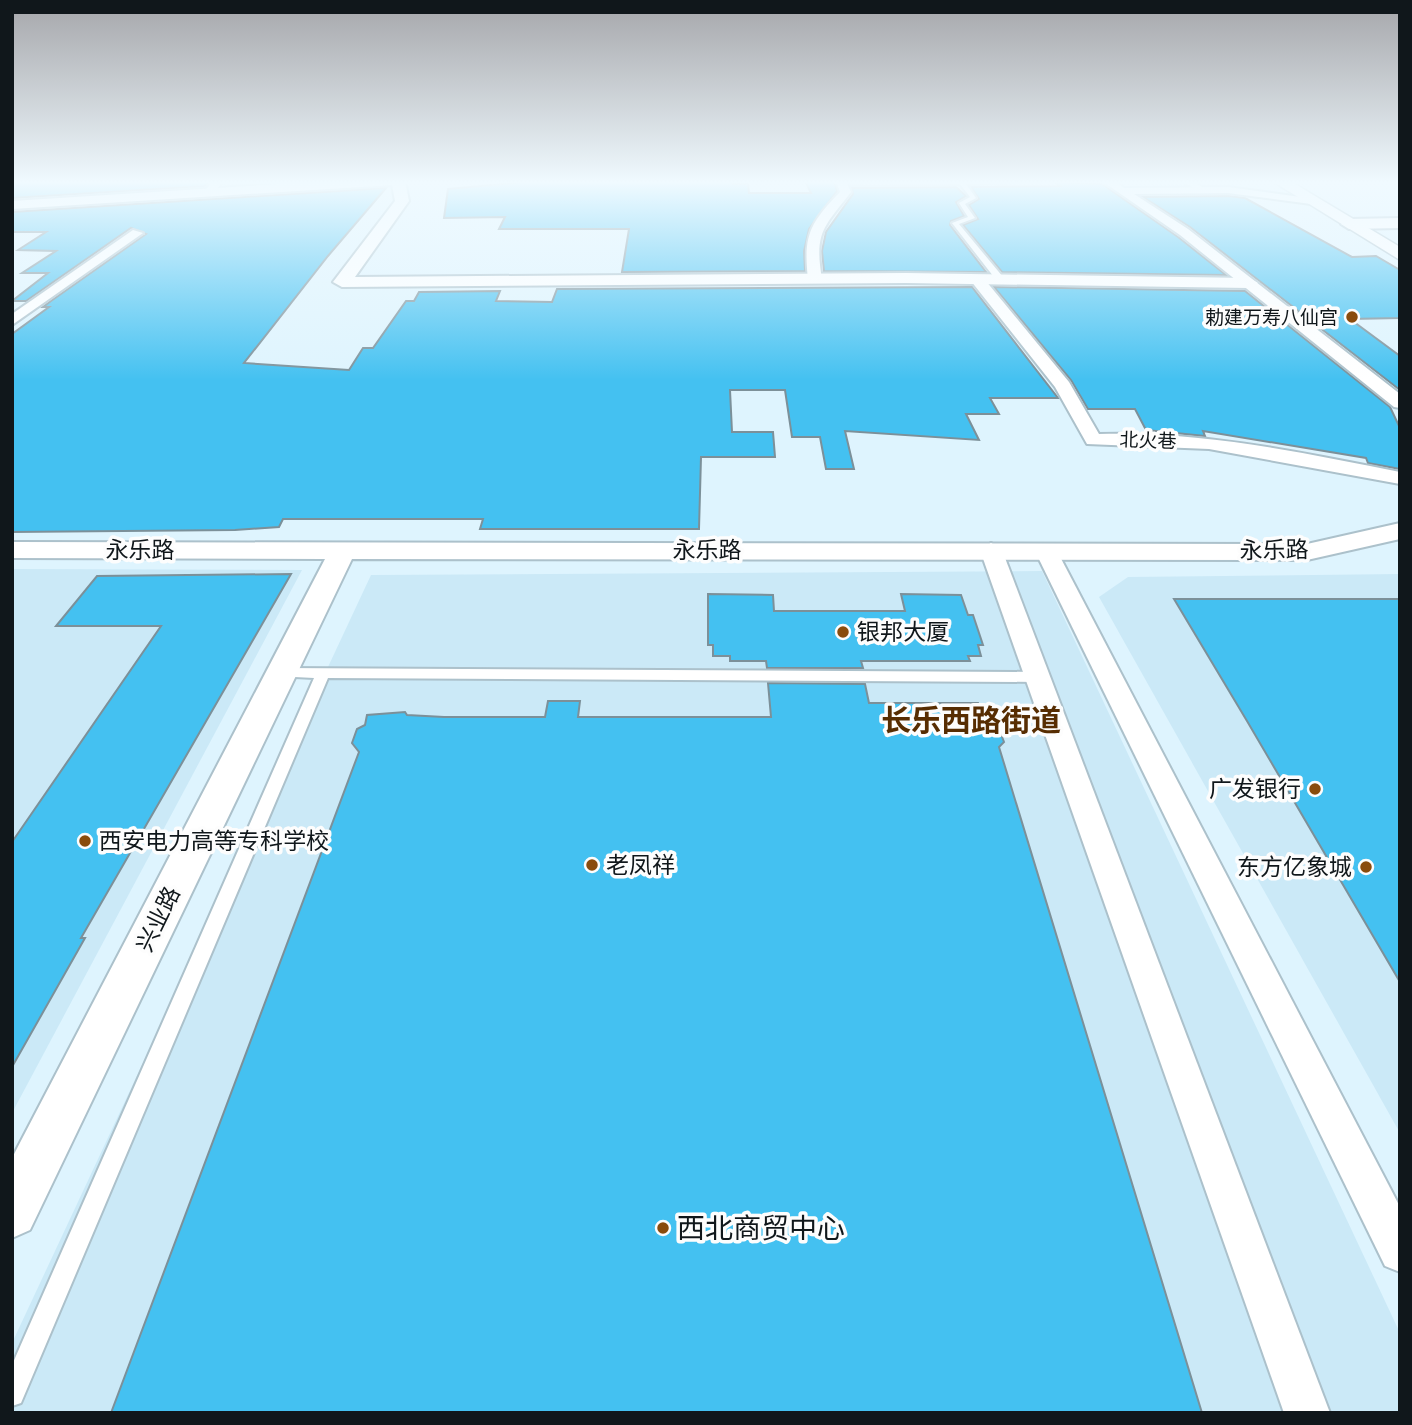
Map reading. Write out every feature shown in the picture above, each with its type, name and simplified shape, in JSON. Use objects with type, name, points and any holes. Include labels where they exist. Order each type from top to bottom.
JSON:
[{"type":"street","points":[[12,321],[116,248]]},
{"type":"street","points":[[368,248],[342,282],[976,278],[1249,283]]},
{"type":"street","points":[[812,248],[816,279]]},
{"type":"street","points":[[1204,248],[1400,403]]},
{"type":"street","name":"北火巷","points":[[976,278],[1063,386],[1093,440],[1133,437],[1236,446],[1400,478]]},
{"type":"street","name":"永乐路","points":[[12,551],[1307,552],[1400,531]]},
{"type":"street","name":"兴业路","points":[[12,1212],[343,551]]},
{"type":"street","points":[[991,551],[1040,677],[1307,1413]]},
{"type":"street","points":[[1046,551],[1400,1251]]},
{"type":"lane","points":[[975,248],[1000,279]]},
{"type":"lane","points":[[280,673],[1040,677]]},
{"type":"lane","points":[[12,1394],[323,673]]},
{"type":"shaded area","name":"西安电力高等专科学校","points":[[12,569],[302,570],[12,1113]]},
{"type":"shaded area","name":"西北商贸中心","points":[[1042,571],[1400,1333],[1400,1413],[12,1413],[12,1343],[371,575]]},
{"type":"shaded area","points":[[1400,574],[1400,1133],[1099,597],[1128,577]]},
{"type":"building","points":[[22,248],[103,248],[26,301],[12,301],[48,273],[22,273],[56,251],[18,250]]},
{"type":"building","points":[[127,248],[335,248],[244,363],[349,370],[363,348],[373,348],[406,301],[414,301],[419,292],[500,291],[496,301],[552,302],[557,289],[972,287],[1058,398],[990,398],[999,414],[966,414],[979,440],[845,431],[854,469],[826,469],[820,437],[792,437],[785,390],[730,390],[732,432],[773,432],[775,457],[701,457],[699,529],[480,529],[483,519],[283,519],[279,527],[235,530],[12,532],[12,334],[49,307],[43,307]]},
{"type":"building","points":[[626,248],[805,248],[805,271],[622,272]]},
{"type":"building","points":[[823,248],[967,248],[986,272],[824,271]]},
{"type":"building","points":[[982,248],[1191,248],[1226,275],[1002,272]]},
{"type":"building","points":[[1216,248],[1335,248],[1352,257],[1376,256],[1400,270],[1400,318],[1350,319],[1400,356],[1400,390]]},
{"type":"building","points":[[994,287],[1245,291],[1390,407],[1400,428],[1400,469],[1368,463],[1366,458],[1203,431],[1205,436],[1146,430],[1135,409],[1088,409],[1071,380]]},
{"type":"building","name":"西安电力高等专科学校","points":[[291,574],[81,938],[85,938],[12,1067],[12,842],[161,626],[56,626],[97,576]]},
{"type":"building","points":[[708,594],[773,595],[774,611],[905,611],[901,594],[961,595],[968,615],[973,615],[983,645],[978,645],[981,656],[968,656],[970,661],[861,661],[863,668],[767,668],[766,661],[730,661],[730,656],[713,656],[713,645],[708,645]]},
{"type":"building","points":[[1174,599],[1400,599],[1400,982],[1247,721]]},
{"type":"building","name":"西北商贸中心","points":[[768,683],[865,684],[869,703],[978,703],[982,715],[989,715],[993,727],[999,729],[1004,742],[999,747],[1202,1413],[111,1413],[359,752],[352,743],[357,729],[365,725],[367,715],[405,712],[407,715],[444,717],[545,717],[548,701],[580,701],[578,717],[771,717]]},
{"type":"place","name":"勅建万寿八仙宫","points":[[1352,317]]},
{"type":"place","name":"银邦大厦","points":[[843,632]]},
{"type":"place","name":"广发银行","points":[[1315,789]]},
{"type":"place","name":"西安电力高等专科学校","points":[[85,841]]},
{"type":"place","name":"老凤祥","points":[[592,865]]},
{"type":"place","name":"东方亿象城","points":[[1366,867]]},
{"type":"place","name":"西北商贸中心","points":[[663,1228]]},
{"type":"district","name":"长乐西路街道","points":[[971,721]]}]
